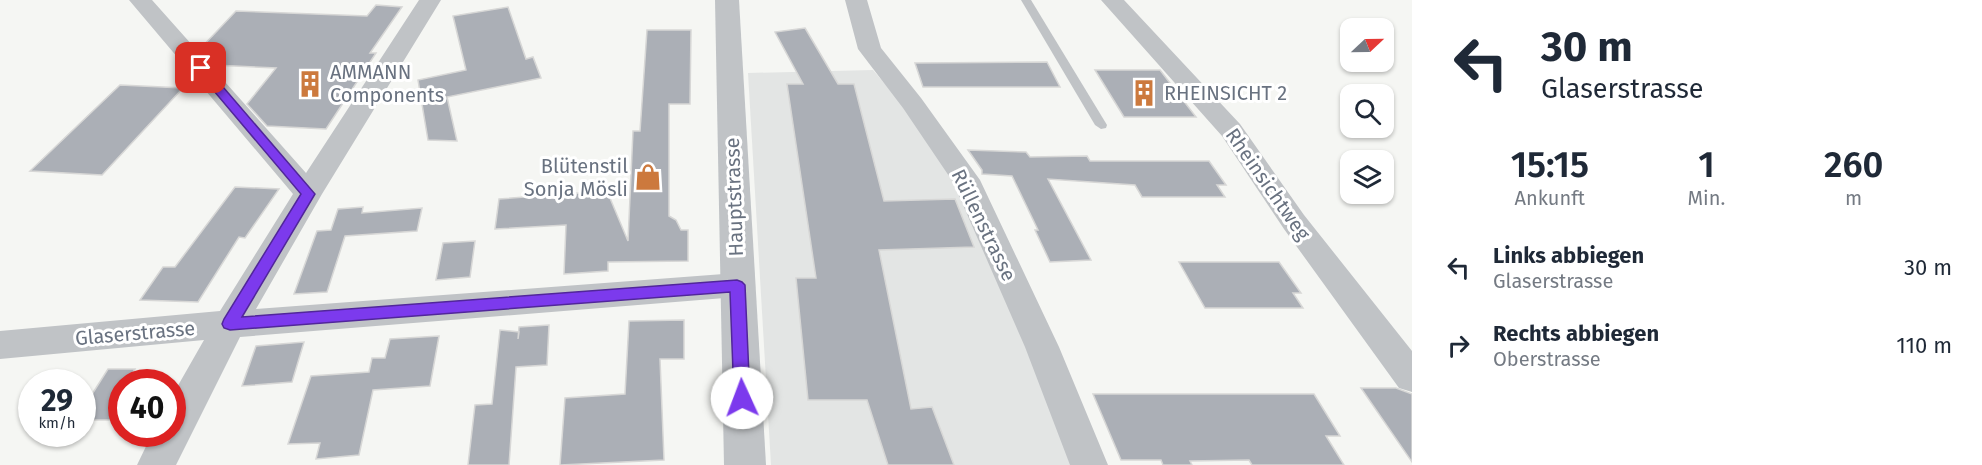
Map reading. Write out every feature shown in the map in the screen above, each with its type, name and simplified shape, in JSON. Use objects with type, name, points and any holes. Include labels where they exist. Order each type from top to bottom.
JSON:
[{"type":"street","points":[[140,0],[308,194]]},
{"type":"street","points":[[186,407],[230,324],[308,194],[430,0]]},
{"type":"street","name":"Hauptstrasse","points":[[727,0],[745,465]]},
{"type":"street","name":"Rüllenstrasse","points":[[856,0],[870,49],[912,103],[966,180],[1042,347],[1089,465]]},
{"type":"street","name":"Rheinsichtweg","points":[[1112,0],[1231,130],[1294,222],[1412,377]]},
{"type":"street","name":"Glaserstrasse","points":[[0,345],[230,324],[737,285]]},
{"type":"street","points":[[156,465],[165,447]]},
{"type":"lane","points":[[1026,0],[1101,125]]},
{"type":"shaded area","points":[[873,70],[932,139],[956,181],[1077,465],[771,465],[748,73]]},
{"type":"building","name":"AMMANN Components","points":[[376,5],[402,7],[370,53],[376,53],[326,129],[267,126],[247,104],[276,68],[213,65],[199,50],[236,11],[367,16]]},
{"type":"building","points":[[508,7],[526,59],[533,57],[541,78],[447,97],[457,141],[428,140],[418,80],[466,70],[453,16]]},
{"type":"building","points":[[805,28],[838,84],[854,84],[884,201],[955,199],[974,247],[879,250],[911,409],[932,407],[954,465],[888,465],[867,400],[808,400],[796,278],[816,278],[787,84],[803,84],[775,32]]},
{"type":"building","points":[[647,30],[691,30],[690,104],[669,104],[669,216],[676,220],[681,230],[688,230],[688,261],[608,262],[608,271],[564,274],[566,225],[495,229],[499,199],[607,191],[628,241],[633,131],[640,131]]},
{"type":"building","points":[[1047,62],[1060,87],[923,87],[915,63]]},
{"type":"building","name":"RHEINSICHT 2","points":[[1095,70],[1160,70],[1196,117],[1124,117]]},
{"type":"building","points":[[120,85],[183,88],[102,175],[30,171]]},
{"type":"building","points":[[968,150],[1026,152],[1030,157],[1087,156],[1090,161],[1209,161],[1226,185],[1217,185],[1225,197],[1142,197],[1135,185],[1048,179],[1091,260],[1050,262],[1035,230],[1038,230],[1012,176],[982,174],[982,170]]},
{"type":"building","points":[[235,187],[279,189],[245,238],[239,237],[198,302],[140,300],[163,267],[175,267]]},
{"type":"building","points":[[363,207],[362,213],[422,208],[417,231],[345,236],[327,292],[294,294],[317,231],[331,230],[338,209]]},
{"type":"building","points":[[475,241],[470,277],[436,280],[443,243]]},
{"type":"building","points":[[1179,262],[1279,262],[1301,293],[1293,293],[1303,308],[1205,308]]},
{"type":"building","points":[[684,320],[684,359],[660,359],[664,460],[560,465],[565,398],[625,394],[629,321]]},
{"type":"building","points":[[549,325],[547,365],[516,367],[509,465],[468,465],[475,405],[492,404],[500,330],[519,332],[519,327]]},
{"type":"building","points":[[439,336],[430,386],[373,390],[359,455],[316,459],[320,443],[288,444],[311,376],[369,372],[372,358],[385,358],[390,339]]},
{"type":"building","points":[[304,342],[292,382],[242,386],[256,346]]},
{"type":"building","points":[[108,369],[108,420],[96,420],[96,388]]},
{"type":"building","points":[[1361,388],[1396,388],[1412,394],[1412,462]]},
{"type":"building","points":[[1093,394],[1314,394],[1340,436],[1326,436],[1344,465],[1252,465],[1249,460],[1190,461],[1192,465],[1163,465],[1161,460],[1121,460]]},
{"type":"place","name":"AMMANN Components","points":[[310,84]]},
{"type":"place","name":"RHEINSICHT 2","points":[[1144,93]]},
{"type":"place","name":"Blütenstil Sonja Mösli","points":[[648,177]]},
{"type":"route","points":[[201,68],[308,194],[230,324],[737,285],[742,398]]}]
